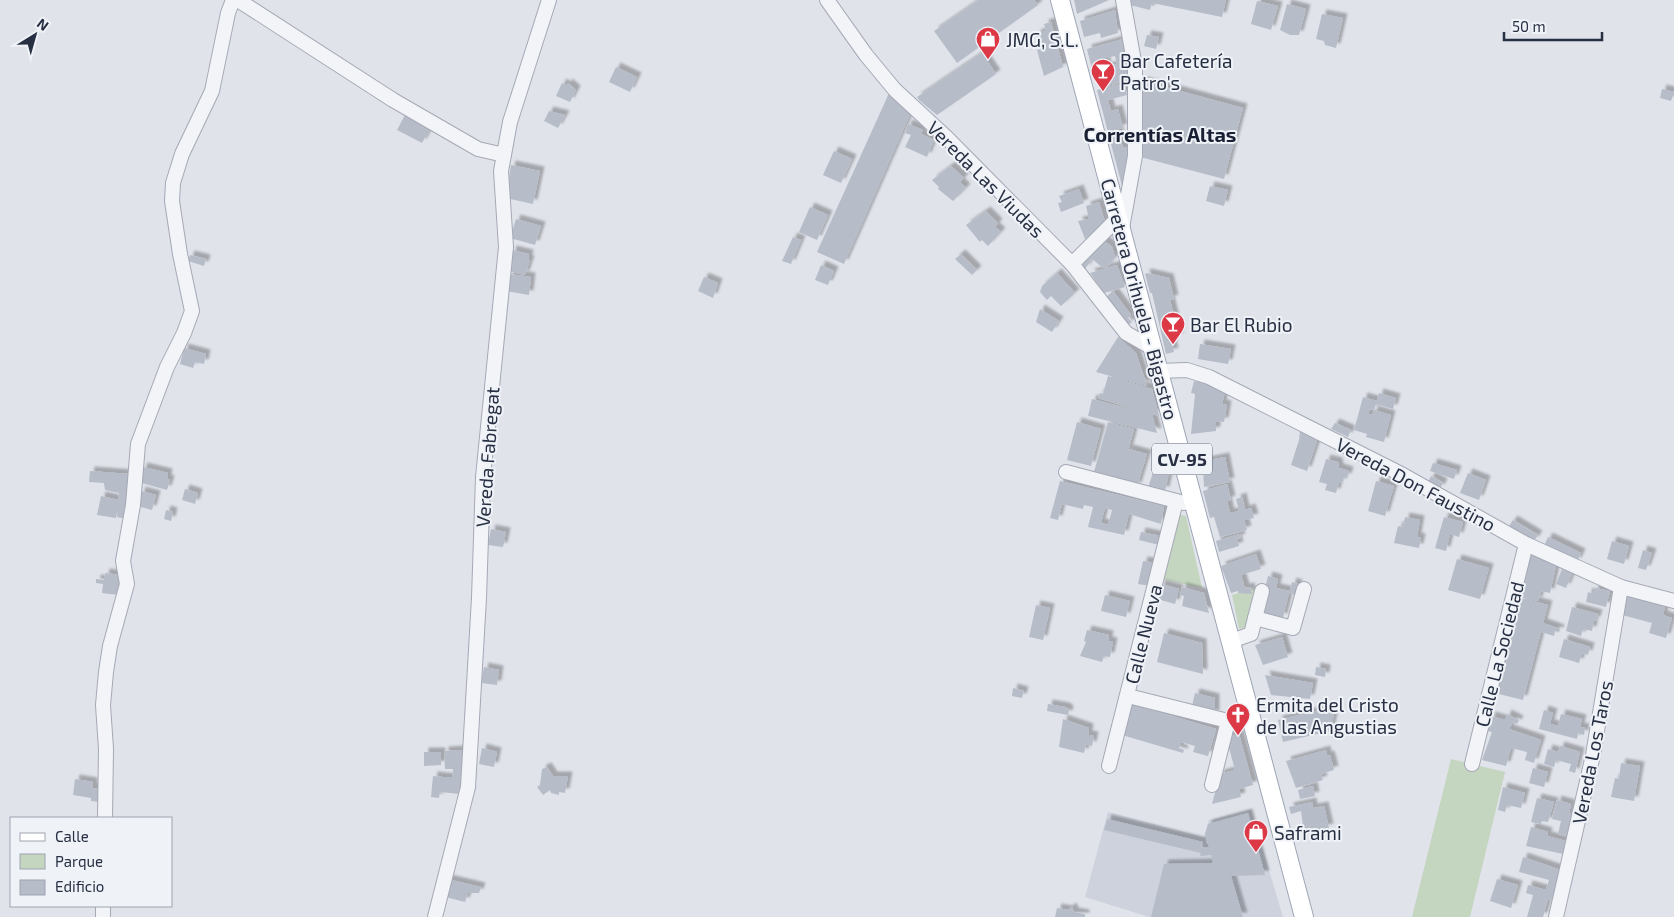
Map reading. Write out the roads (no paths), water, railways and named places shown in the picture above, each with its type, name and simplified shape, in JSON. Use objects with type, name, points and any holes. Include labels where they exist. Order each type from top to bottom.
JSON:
[{"type":"main road","name":"Carretera Orihuela - Bigastro","points":[[1060,0],[1304,917]]},
{"type":"street","points":[[105,817],[104,697],[110,646],[127,584],[123,561],[132,505],[138,444],[167,367],[184,333],[192,311],[180,254],[172,201],[173,183],[193,130],[212,90],[228,13],[234,0]]},
{"type":"street","points":[[238,0],[392,100],[478,149],[504,155]]},
{"type":"street","name":"Vereda Fabregat","points":[[435,917],[468,787],[479,598],[483,477],[506,247],[501,171],[510,122],[549,0]]},
{"type":"street","name":"Vereda Las Viudas","points":[[827,0],[866,55],[895,90],[947,138],[1072,264],[1126,333],[1154,349]]},
{"type":"street","points":[[1072,264],[1120,222],[1135,156],[1135,67],[1123,0]]},
{"type":"street","name":"Vereda Don Faustino","points":[[1158,371],[1186,370],[1209,377],[1403,475],[1526,544],[1621,587],[1674,602]]},
{"type":"street","points":[[1066,472],[1195,506]]},
{"type":"street","name":"Calle Nueva","points":[[1110,766],[1176,502]]},
{"type":"street","name":"Calle La Sociedad","points":[[1472,764],[1526,544]]},
{"type":"street","name":"Vereda Los Taros","points":[[1556,917],[1593,755],[1621,587]]},
{"type":"street","points":[[1255,618],[1293,628],[1304,589]]},
{"type":"street","points":[[1231,641],[1251,634],[1262,591]]},
{"type":"street","points":[[1128,696],[1228,722],[1252,720]]},
{"type":"street","points":[[1212,784],[1228,722]]},
{"type":"place","name":"JMG, S.L.","points":[[988,60]]},
{"type":"place","name":"Bar Cafetería Patro's","points":[[1103,92]]},
{"type":"place","name":"Bar El Rubio","points":[[1173,345]]},
{"type":"place","name":"Ermita del Cristo de las Angustias","points":[[1238,736]]},
{"type":"place","name":"Saframi","points":[[1256,853]]},
{"type":"district","name":"Correntías Altas","points":[[1160,134]]}]
